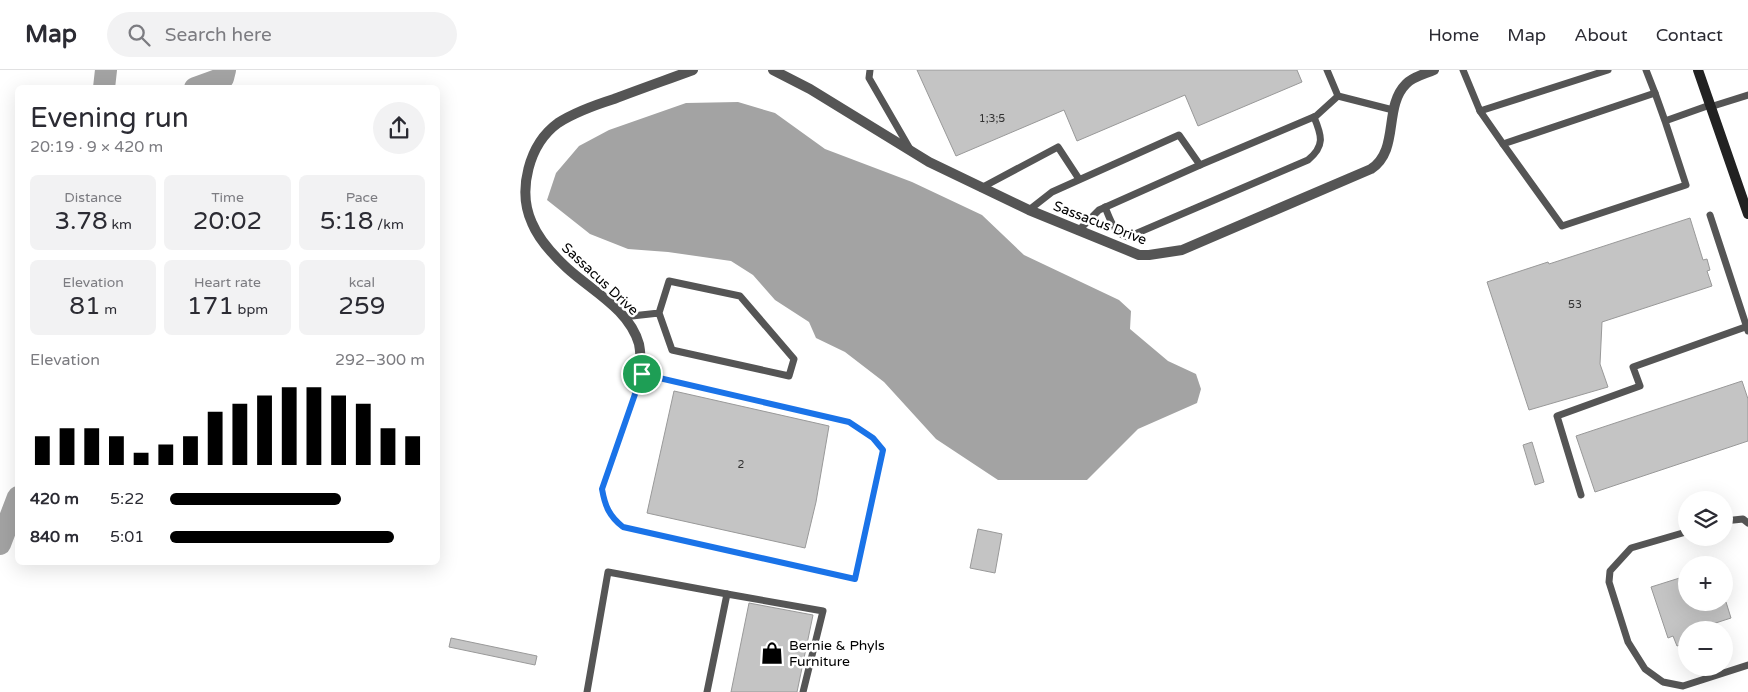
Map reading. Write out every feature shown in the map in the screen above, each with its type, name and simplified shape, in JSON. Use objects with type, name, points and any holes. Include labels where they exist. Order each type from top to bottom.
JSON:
[{"type":"main road","points":[[1698,70],[1748,214]]},
{"type":"street","name":"Sassacus Drive","points":[[642,374],[639,346],[631,325],[610,303],[567,268],[537,233],[531,222],[526,202],[528,172],[540,143],[551,130],[566,118],[588,108],[693,70]]},
{"type":"street","name":"Sassacus Drive","points":[[773,70],[810,89],[912,152],[981,188],[1078,231],[1139,255],[1182,250],[1376,166],[1388,144],[1397,96],[1407,83],[1434,70]]},
{"type":"lane","points":[[870,70],[869,78],[912,152]]},
{"type":"lane","points":[[1327,70],[1338,96]]},
{"type":"lane","points":[[1463,70],[1480,111],[1562,226],[1686,185],[1646,70]]},
{"type":"lane","points":[[1480,111],[1608,70]]},
{"type":"lane","points":[[1503,144],[1655,93]]},
{"type":"lane","points":[[1665,121],[1748,95]]},
{"type":"lane","points":[[1338,96],[1393,110]]},
{"type":"lane","points":[[1078,231],[1099,210],[1314,117],[1338,96]]},
{"type":"lane","points":[[1105,207],[1114,228],[1123,236],[1128,237],[1214,202],[1308,160],[1319,148],[1321,142],[1314,117]]},
{"type":"lane","points":[[1029,210],[1052,192],[1179,135],[1200,165]]},
{"type":"lane","points":[[981,188],[1058,148],[1079,179]]},
{"type":"lane","points":[[1581,495],[1557,416],[1640,386],[1633,368],[1748,328],[1710,215]]},
{"type":"lane","points":[[669,281],[740,296],[794,359],[789,376],[672,350],[658,313],[669,281]]},
{"type":"lane","points":[[623,317],[658,313]]},
{"type":"lane","points":[[642,374],[849,422],[873,438],[883,450],[855,579],[623,527],[615,521],[605,505],[602,489],[642,374]]},
{"type":"lane","points":[[1733,520],[1743,519],[1748,523]]},
{"type":"lane","points":[[1678,534],[1631,548],[1610,571],[1609,582],[1628,642],[1644,669],[1663,682],[1683,686],[1748,665]]},
{"type":"lane","points":[[587,692],[608,572],[823,611],[803,692]]},
{"type":"lane","points":[[707,692],[727,594]]},
{"type":"shaded area","points":[[738,102],[775,113],[825,149],[912,182],[982,215],[1024,255],[1119,300],[1131,311],[1130,329],[1168,361],[1196,374],[1201,389],[1197,403],[1138,429],[1087,480],[998,480],[936,439],[884,382],[845,352],[816,338],[809,322],[775,300],[753,275],[731,261],[668,252],[628,249],[590,234],[547,200],[556,173],[579,146],[609,130],[686,103]]},
{"type":"building","points":[[917,70],[1297,70],[1302,82],[1198,126],[1185,95],[1077,141],[1064,110],[956,156]]},
{"type":"building","points":[[1690,218],[1703,260],[1707,259],[1710,270],[1707,271],[1712,286],[1602,322],[1600,364],[1608,387],[1529,410],[1487,282]]},
{"type":"building","points":[[1742,381],[1748,399],[1748,441],[1595,492],[1576,436]]},
{"type":"building","points":[[674,391],[829,426],[816,502],[805,548],[647,513]]},
{"type":"building","points":[[1532,442],[1544,482],[1535,485],[1523,445]]},
{"type":"building","points":[[978,529],[1002,534],[995,573],[970,568]]},
{"type":"building","points":[[1678,579],[1678,611],[1729,611],[1731,618],[1722,621],[1678,621],[1677,646],[1673,636],[1668,638],[1651,587]]},
{"type":"building","name":"Bernie & Phyls Furniture","points":[[749,603],[813,615],[797,692],[731,692]]},
{"type":"building","points":[[451,638],[537,656],[535,665],[449,647]]},
{"type":"waterway","points":[[104,85],[106,70]]},
{"type":"waterway","points":[[203,85],[223,78],[225,70]]},
{"type":"waterway","points":[[0,544],[15,505]]},
{"type":"place","name":"Bernie & Phyls Furniture","points":[[772,653]]},
{"type":"route","points":[[642,374],[849,422],[873,438],[883,450],[855,579],[623,527],[615,521],[605,505],[602,489],[642,374]]}]
